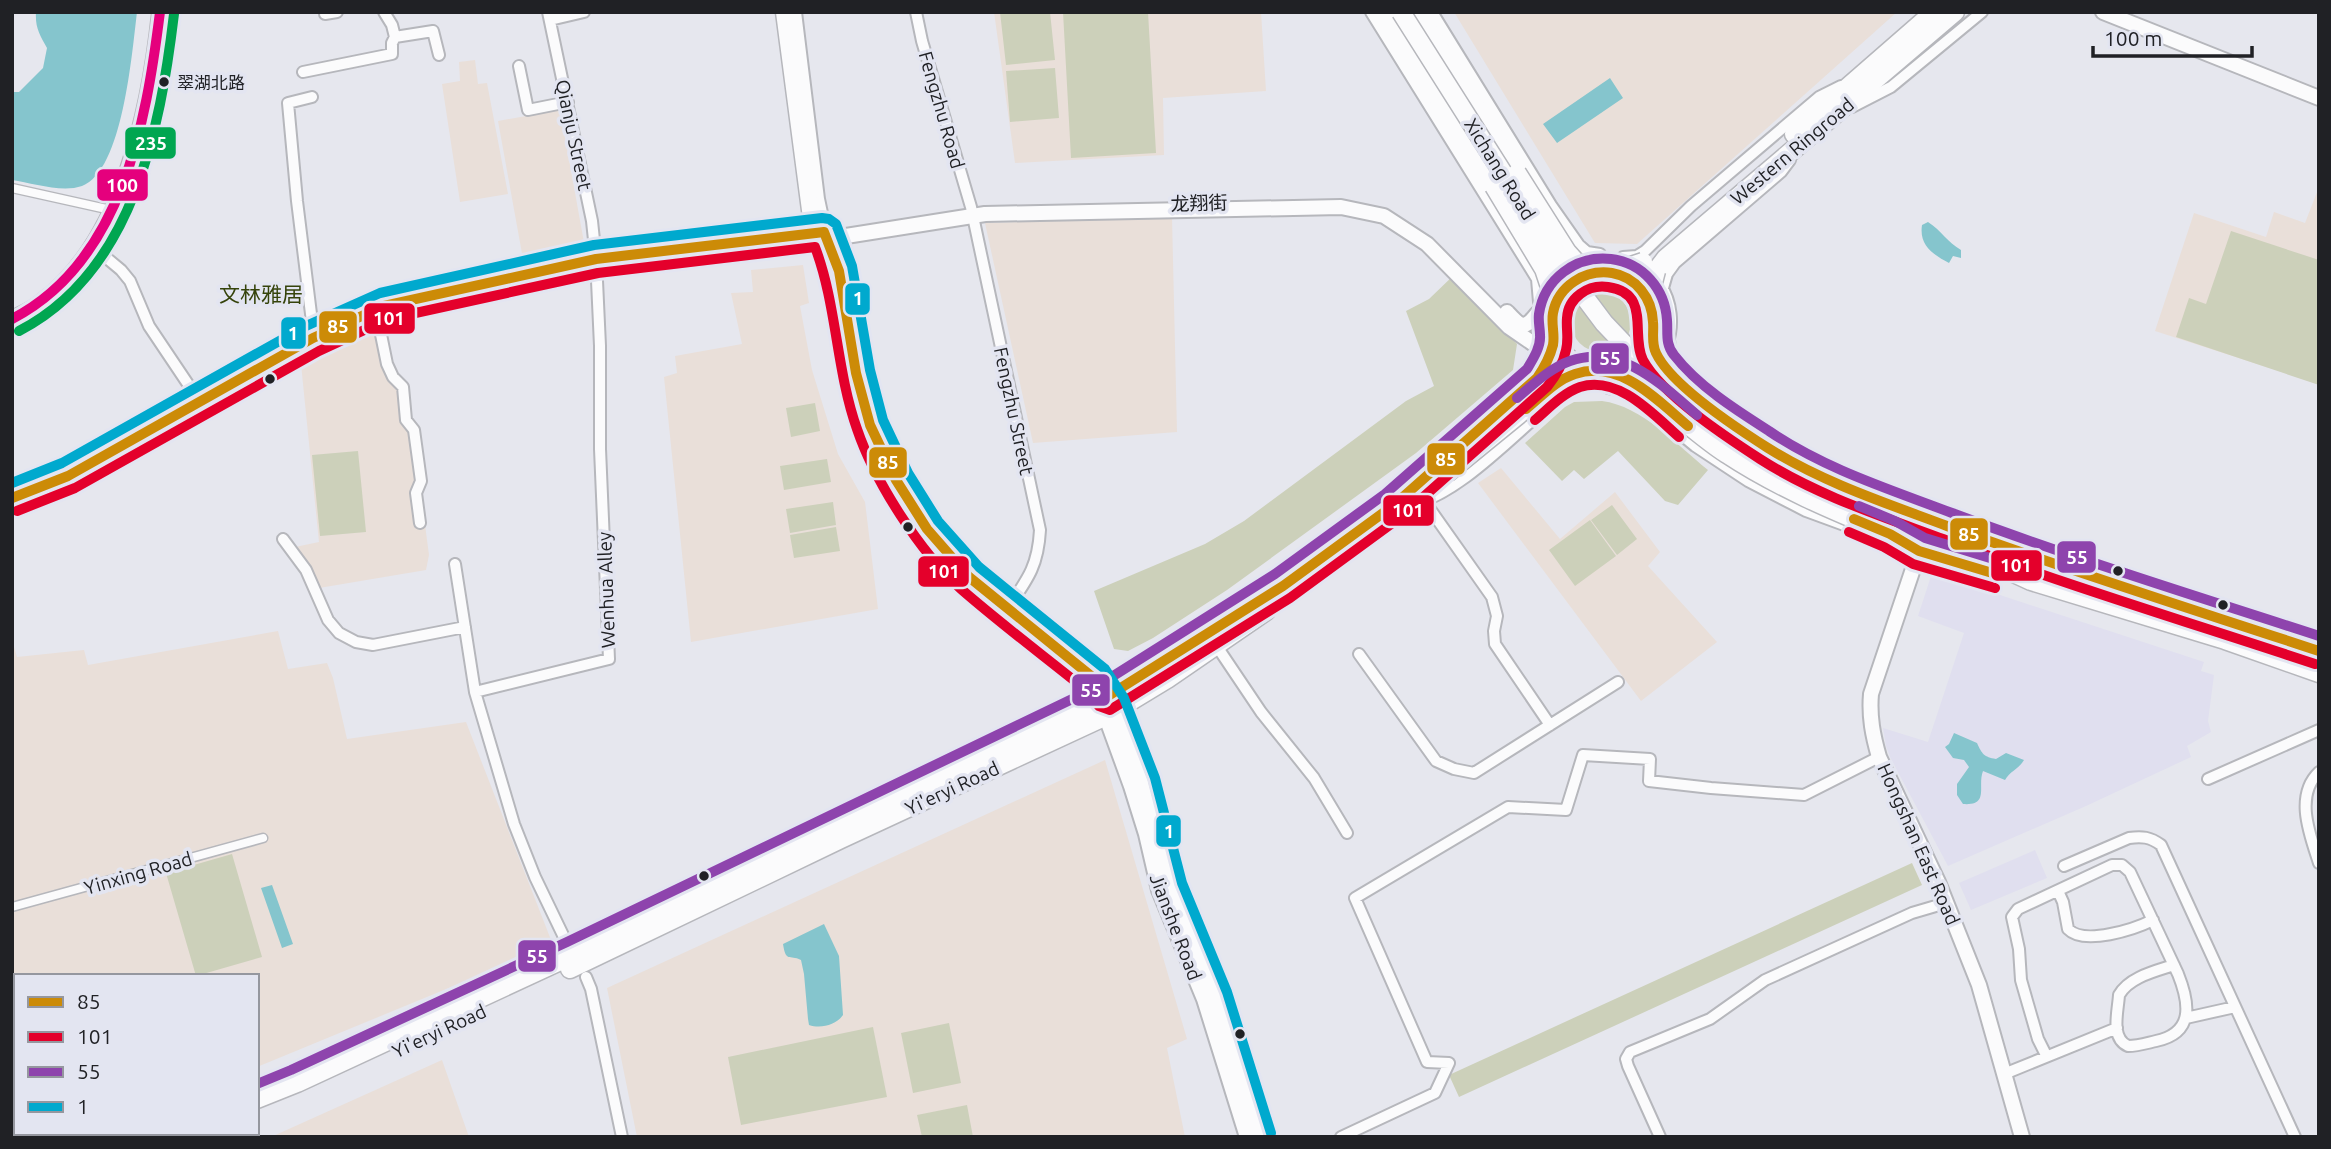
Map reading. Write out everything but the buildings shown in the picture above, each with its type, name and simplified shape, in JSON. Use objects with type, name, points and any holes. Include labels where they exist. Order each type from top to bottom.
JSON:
[{"type":"main road","points":[[785,12],[820,236]]},
{"type":"main road","name":"Xichang Road","points":[[1384,12],[1544,269],[1544,302],[1552,324],[1548,347]]},
{"type":"main road","name":"Xichang Road","points":[[1401,12],[1565,271],[1604,323],[1643,365],[1688,406],[1763,457],[1879,516],[1934,536]]},
{"type":"main road","name":"Xichang Road","points":[[1417,12],[1567,252],[1576,262],[1632,280],[1640,287],[1648,302]]},
{"type":"main road","name":"Western Ringroad","points":[[1648,302],[1647,270],[1856,78],[1934,12]]},
{"type":"main road","name":"Western Ringroad","points":[[1544,302],[1585,274],[1647,270],[1666,258],[1955,12]]},
{"type":"main road","points":[[1648,302],[1662,341]]},
{"type":"main road","points":[[1609,380],[1644,351],[1662,341]]},
{"type":"main road","points":[[1662,341],[1655,353],[1664,366],[1703,400],[1769,449],[1868,496],[2035,559],[2314,650],[2309,675],[2319,681]]},
{"type":"main road","points":[[1548,347],[1557,345],[1583,379],[1609,380],[1624,377],[1638,385],[1695,431],[1757,473],[1890,534],[1919,551],[1993,574],[2031,581],[2225,640],[2310,670]]},
{"type":"main road","name":"Yi'eryi Road","points":[[1107,706],[1283,586],[1394,505],[1538,378],[1549,358],[1548,347]]},
{"type":"main road","name":"Yi'eryi Road","points":[[259,1109],[359,1068],[579,966],[1107,706],[1216,645],[1417,504],[1447,473],[1555,386],[1574,375],[1583,379]]},
{"type":"main road","points":[[1934,536],[2035,559]]},
{"type":"main road","points":[[1934,536],[2031,581]]},
{"type":"main road","name":"Yi'eryi Road","points":[[259,1098],[579,966]]},
{"type":"street","points":[[12,319],[40,304],[60,286],[81,262],[111,210],[128,169],[147,100],[160,12]]},
{"type":"street","points":[[325,12],[337,12]]},
{"type":"street","points":[[303,72],[392,54],[395,37],[393,25],[384,12]]},
{"type":"street","points":[[549,16],[584,12]]},
{"type":"street","points":[[794,12],[820,236]]},
{"type":"street","name":"Fengzhu Road","points":[[916,12],[925,54],[972,212]]},
{"type":"street","points":[[1370,12],[1537,279],[1544,302]]},
{"type":"street","points":[[1432,12],[1551,205],[1579,244],[1594,255],[1647,270],[1671,317],[1662,341],[1677,366],[1698,385],[1744,418],[1785,443],[1861,482],[1951,520],[1998,545]]},
{"type":"street","points":[[1834,117],[1891,87],[1982,12]]},
{"type":"street","points":[[2103,12],[2319,95]]},
{"type":"street","points":[[2116,12],[2319,95]]},
{"type":"street","name":"Qianju Street","points":[[549,16],[592,221],[596,263]]},
{"type":"street","points":[[395,37],[433,31],[439,55]]},
{"type":"street","points":[[519,66],[528,110],[568,102]]},
{"type":"street","points":[[312,97],[288,103],[314,342]]},
{"type":"street","points":[[12,188],[111,210]]},
{"type":"street","name":"龙翔街","points":[[314,342],[377,314],[387,305],[596,263],[820,236],[985,209],[1340,199],[1384,208],[1433,237],[1519,324],[1530,323],[1544,302]]},
{"type":"street","name":"龙翔街","points":[[972,212],[1341,207],[1384,216],[1427,244],[1509,327],[1548,347]]},
{"type":"street","name":"Fengzhu Street","points":[[972,212],[1040,530],[1034,568],[1007,609]]},
{"type":"street","name":"Jianshe Road","points":[[820,236],[839,271],[856,373],[870,425],[892,472],[927,528],[969,577],[1096,681],[1141,782],[1169,887],[1214,996],[1258,1137]]},
{"type":"street","name":"Jianshe Road","points":[[820,236],[846,375],[861,428],[887,485],[918,535],[961,584],[1089,688],[1107,706],[1139,809],[1159,890],[1204,999],[1247,1137]]},
{"type":"street","points":[[91,246],[131,281],[149,326],[200,402]]},
{"type":"street","name":"Wenhua Alley","points":[[475,692],[609,659],[600,449],[600,346],[596,263]]},
{"type":"street","points":[[377,314],[387,364],[402,387],[406,420],[414,430],[421,481],[416,494],[420,523]]},
{"type":"street","points":[[12,498],[68,476],[314,342]]},
{"type":"street","points":[[12,504],[72,482],[314,342]]},
{"type":"street","points":[[1550,725],[1495,643],[1497,616],[1492,597],[1417,504],[1470,473],[1583,379]]},
{"type":"street","points":[[1609,380],[1628,384]]},
{"type":"street","points":[[1609,380],[1631,393],[1695,446],[1760,487],[1827,519],[1919,551]]},
{"type":"street","points":[[283,539],[306,570],[328,620],[339,633],[356,642],[373,645],[465,627]]},
{"type":"street","name":"Hongshan East Road","points":[[1919,551],[1871,694],[1869,713],[1879,757],[1946,903],[1985,1003],[2022,1137]]},
{"type":"street","points":[[455,564],[475,692],[514,824],[535,877],[591,989],[622,1137]]},
{"type":"street","points":[[1216,645],[1261,712],[1314,778],[1347,833]]},
{"type":"street","points":[[1359,654],[1436,761],[1454,769],[1474,773],[1618,682]]},
{"type":"street","points":[[2207,779],[2319,730]]},
{"type":"street","points":[[1341,1137],[1435,1093],[1449,1063],[1427,1062],[1355,898],[1508,807],[1566,810],[1583,755],[1650,759],[1649,781],[1711,789],[1804,795],[1879,757]]},
{"type":"street","points":[[2319,772],[2309,784],[2305,800],[2308,829],[2319,863]]},
{"type":"street","points":[[2064,866],[2129,838],[2140,836],[2161,845],[2295,1137]]},
{"type":"street","name":"Yinxing Road","points":[[12,907],[263,838]]},
{"type":"street","points":[[2046,1055],[2038,1039],[2021,980],[2019,949],[2012,917],[2018,909],[2112,865],[2122,865],[2130,872],[2153,920],[2174,965],[2182,983],[2186,1018],[2181,1030],[2172,1037],[2134,1046],[2123,1044],[2119,1040],[2117,1028],[2119,995],[2122,990],[2150,973],[2174,965]]},
{"type":"street","points":[[2058,891],[2068,929],[2077,935],[2124,932],[2153,920]]},
{"type":"street","points":[[1660,1137],[1628,1066],[1626,1059],[1630,1052],[1710,1019],[1765,980],[1912,914],[1946,903]]},
{"type":"street","points":[[2186,1018],[2235,1007]]},
{"type":"street","points":[[2004,1074],[2117,1028]]},
{"type":"shaded area","points":[[994,12],[1261,12],[1266,91],[1163,98],[1164,155],[1015,163]]},
{"type":"shaded area","points":[[1454,12],[1897,12],[1637,244],[1595,243]]},
{"type":"shaded area","points":[[475,60],[478,84],[487,83],[508,194],[460,202],[442,84],[460,81],[459,62]]},
{"type":"shaded area","points":[[560,110],[585,248],[523,259],[498,121]]},
{"type":"shaded area","points":[[2319,187],[2319,384],[2155,331],[2194,213],[2266,237],[2274,212],[2305,223]]},
{"type":"shaded area","points":[[1172,217],[1177,432],[1033,443],[985,223]]},
{"type":"shaded area","points":[[803,265],[809,303],[800,306],[812,370],[838,454],[865,502],[878,609],[691,642],[664,377],[677,373],[675,356],[742,344],[731,293],[753,292],[751,270]]},
{"type":"shaded area","points":[[385,322],[391,364],[411,419],[429,555],[426,570],[319,588],[295,547],[319,542],[301,364],[342,339]]},
{"type":"shaded area","points":[[1501,468],[1560,539],[1615,492],[1660,552],[1648,566],[1717,642],[1641,701],[1478,483]]},
{"type":"shaded area","points":[[1933,570],[2003,596],[2204,662],[2201,671],[2214,675],[2208,721],[2211,732],[2187,746],[2191,757],[1948,866],[1891,759],[1883,728],[1928,742],[1964,633],[1918,616]]},
{"type":"shaded area","points":[[278,631],[288,669],[327,663],[347,739],[466,722],[553,945],[259,1066],[259,974],[14,974],[14,1135],[97,1135],[12,1137],[12,640],[17,657],[84,650],[88,665]]},
{"type":"shaded area","points":[[1105,760],[1187,1039],[1167,1048],[1185,1137],[637,1137],[607,988]]},
{"type":"shaded area","points":[[2035,850],[2047,878],[1971,910],[1959,883]]},
{"type":"shaded area","points":[[442,1060],[469,1137],[271,1137]]},
{"type":"green space","points":[[1000,12],[1050,12],[1055,60],[1006,65]]},
{"type":"green space","points":[[1063,12],[1148,12],[1156,153],[1071,158]]},
{"type":"green space","points":[[1055,68],[1059,118],[1010,122],[1006,71]]},
{"type":"green space","points":[[2231,231],[2319,260],[2319,385],[2176,337],[2189,298],[2206,304]]},
{"type":"green space","points":[[1455,274],[1517,344],[1513,370],[1416,453],[1227,590],[1153,638],[1128,651],[1114,649],[1094,591],[1205,544],[1244,521],[1406,401],[1434,386],[1406,311],[1429,299]]},
{"type":"green space","points":[[1601,292],[1622,301],[1631,322],[1622,343],[1601,352],[1580,343],[1571,322],[1580,301]]},
{"type":"green space","points":[[1602,401],[1617,404],[1645,418],[1708,470],[1678,505],[1665,501],[1618,451],[1584,479],[1574,470],[1562,481],[1525,443],[1574,402]]},
{"type":"green space","points":[[815,403],[820,431],[791,437],[786,408]]},
{"type":"green space","points":[[358,451],[366,532],[320,536],[312,455]]},
{"type":"green space","points":[[827,459],[831,482],[784,490],[780,466]]},
{"type":"green space","points":[[833,502],[836,525],[790,533],[786,509]]},
{"type":"green space","points":[[1612,505],[1637,539],[1617,555],[1591,520]]},
{"type":"green space","points":[[1590,520],[1616,556],[1575,586],[1549,550]]},
{"type":"green space","points":[[836,527],[840,551],[794,558],[790,535]]},
{"type":"green space","points":[[232,854],[262,957],[195,974],[166,873]]},
{"type":"green space","points":[[1912,863],[1922,885],[1459,1097],[1449,1075]]},
{"type":"green space","points":[[949,1023],[961,1083],[913,1093],[901,1033]]},
{"type":"green space","points":[[873,1027],[887,1097],[741,1125],[728,1057]]},
{"type":"green space","points":[[967,1105],[973,1137],[922,1137],[917,1115]]},
{"type":"water","points":[[36,12],[137,12],[128,81],[116,135],[96,176],[74,188],[56,188],[12,180],[12,92],[19,92],[43,68],[47,48],[37,27]]},
{"type":"water","points":[[1610,78],[1623,98],[1557,143],[1543,124]]},
{"type":"water","points":[[1928,222],[1961,250],[1961,258],[1953,256],[1949,263],[1928,248],[1923,238],[1922,225]]},
{"type":"water","points":[[1954,733],[1977,743],[1986,756],[1996,759],[2006,753],[2024,760],[2005,780],[1983,771],[1980,798],[1977,802],[1963,804],[1957,795],[1957,784],[1969,767],[1964,760],[1953,758],[1945,747]]},
{"type":"water","points":[[272,885],[293,944],[282,948],[261,888]]},
{"type":"water","points":[[824,924],[839,956],[843,1015],[832,1024],[818,1027],[809,1025],[801,960],[787,956],[783,944]]},
{"type":"tunnel","points":[[1547,355],[1555,367],[1573,380]]},
{"type":"transit line","name":"100","points":[[12,319],[49,294],[80,263],[103,226],[122,186],[136,143],[160,12]]},
{"type":"transit line","name":"235","points":[[19,331],[58,305],[89,273],[114,236],[134,194],[149,150],[160,105],[174,14]]},
{"type":"transit line","name":"1","points":[[12,483],[62,463],[306,326],[380,293],[594,245],[829,219],[836,224],[852,266],[870,370],[883,420],[908,473],[938,521],[979,567],[1105,669],[1124,698],[1155,778],[1182,883],[1227,992],[1271,1133]]},
{"type":"transit line","name":"85","points":[[12,498],[68,476],[313,338],[384,306],[596,259],[824,232],[839,271],[856,373],[870,425],[896,480],[927,529],[969,577],[1096,680],[1108,696],[1283,586],[1394,505],[1537,378],[1553,345],[1556,303],[1574,281],[1602,272],[1621,275],[1635,284],[1646,297],[1652,313],[1654,349],[1676,379],[1723,418],[1811,472],[1947,526],[2086,575],[2319,651]]},
{"type":"transit line","name":"101","points":[[17,511],[75,488],[319,351],[388,319],[598,273],[815,247],[828,292],[850,407],[865,450],[900,515],[930,556],[961,589],[1086,690],[1099,706],[1110,710],[1290,598],[1402,516],[1547,387],[1559,370],[1565,355],[1567,318],[1571,304],[1587,290],[1608,287],[1622,291],[1630,297],[1635,306],[1643,360],[1665,387],[1713,427],[1781,472],[1849,504],[1989,556],[2315,664]]},
{"type":"transit line","name":"55","points":[[259,1083],[567,942],[1091,690],[1275,574],[1385,494],[1527,369],[1539,344],[1539,314],[1547,290],[1564,272],[1586,261],[1623,261],[1642,272],[1657,288],[1662,298],[1669,347],[1684,366],[1731,406],[1812,456],[1881,487],[1997,530],[2319,636]]},
{"type":"transit line","name":"55","points":[[1517,398],[1563,364],[1589,357],[1606,358],[1623,362],[1655,380],[1697,415]]},
{"type":"transit line","name":"85","points":[[1526,409],[1568,377],[1592,371],[1607,372],[1637,385],[1688,426]]},
{"type":"transit line","name":"101","points":[[1535,420],[1568,393],[1580,387],[1594,385],[1621,391],[1646,408],[1679,437]]},
{"type":"transit line","name":"55","points":[[1859,506],[1895,521],[1925,538],[2003,562]]},
{"type":"transit line","name":"85","points":[[1854,519],[1890,534],[1919,551],[1999,575]]},
{"type":"transit line","name":"101","points":[[1849,532],[1884,547],[1913,564],[1995,588]]},
{"type":"place","name":"翠湖北路","points":[[164,82]]},
{"type":"district","name":"文林雅居","points":[[261,294]]}]
